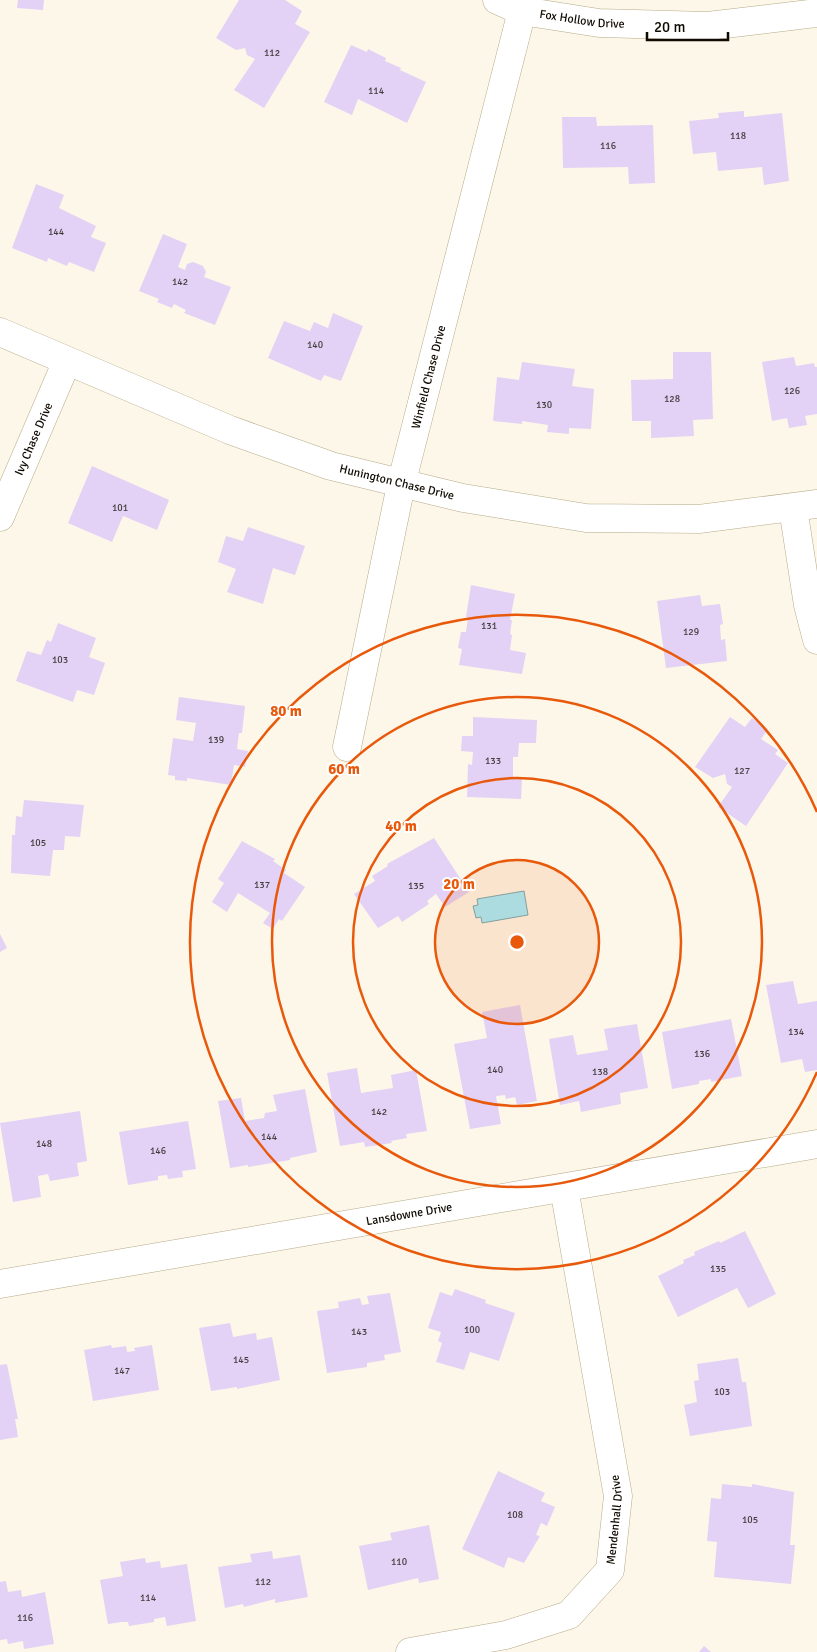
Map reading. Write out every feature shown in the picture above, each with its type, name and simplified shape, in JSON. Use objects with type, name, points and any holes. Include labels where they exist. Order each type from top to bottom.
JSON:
[{"type":"street","name":"Fox Hollow Drive","points":[[497,0],[522,11],[599,22],[708,26],[817,13]]},
{"type":"street","name":"Winfield Chase Drive","points":[[347,747],[401,484],[522,11]]},
{"type":"street","name":"Hunington Chase Drive","points":[[0,332],[230,430],[331,466],[463,498],[586,518],[699,519],[805,506]]},
{"type":"street","name":"Ivy Chase Drive","points":[[0,517],[67,360]]},
{"type":"street","points":[[805,506],[808,605],[817,640]]},
{"type":"street","name":"Lansdowne Drive","points":[[0,1284],[817,1144]]},
{"type":"street","name":"Mendenhall Drive","points":[[410,1652],[506,1635],[569,1615],[610,1570],[618,1496],[564,1188]]},
{"type":"water","points":[[524,891],[528,915],[482,923],[481,917],[476,918],[473,906],[478,905],[477,899]]},
{"type":"building","points":[[18,0],[44,0],[43,10],[17,8]]},
{"type":"building","points":[[239,0],[285,0],[302,11],[295,24],[310,32],[264,108],[234,90],[255,59],[247,55],[245,48],[236,50],[216,38]]},
{"type":"building","points":[[351,45],[367,52],[368,49],[386,58],[385,61],[401,68],[400,70],[426,82],[407,123],[358,99],[352,115],[324,102]]},
{"type":"building","points":[[744,111],[744,117],[782,113],[789,181],[764,185],[762,167],[718,171],[716,152],[693,154],[689,121],[719,118],[718,113]]},
{"type":"building","points":[[562,117],[596,117],[597,126],[653,125],[655,183],[629,184],[628,167],[563,168]]},
{"type":"building","points":[[36,184],[64,195],[59,208],[96,226],[91,237],[106,243],[94,272],[69,262],[67,266],[48,258],[47,262],[12,248]]},
{"type":"building","points":[[163,234],[187,244],[178,267],[185,270],[187,264],[193,262],[203,266],[206,272],[204,277],[231,287],[215,325],[184,313],[186,310],[174,304],[172,308],[157,302],[159,299],[139,291]]},
{"type":"building","points":[[333,313],[363,326],[341,381],[324,375],[321,381],[268,358],[284,321],[310,331],[314,322],[328,328]]},
{"type":"building","points":[[673,352],[711,352],[713,419],[693,420],[694,436],[651,438],[651,421],[632,421],[631,380],[673,379]]},
{"type":"building","points":[[794,357],[796,366],[814,363],[815,367],[817,367],[817,414],[805,416],[807,425],[789,428],[787,418],[772,421],[762,362]]},
{"type":"building","points":[[522,362],[575,369],[572,386],[594,389],[591,429],[569,428],[569,434],[547,432],[548,425],[522,421],[522,424],[493,421],[497,377],[519,380]]},
{"type":"building","points":[[92,466],[169,500],[157,530],[123,516],[112,542],[68,523]]},
{"type":"building","points":[[248,527],[305,546],[295,575],[273,568],[263,604],[227,592],[236,569],[218,562],[226,536],[243,541]]},
{"type":"building","points":[[471,585],[515,594],[510,620],[512,620],[510,634],[512,635],[510,650],[526,653],[522,674],[459,665],[462,649],[458,648],[461,632],[466,632],[468,618],[466,617]]},
{"type":"building","points":[[700,595],[702,606],[720,604],[723,624],[720,625],[721,640],[725,639],[727,661],[666,668],[657,601]]},
{"type":"building","points":[[58,623],[96,638],[89,657],[105,663],[94,695],[77,690],[73,702],[16,681],[27,651],[41,655],[47,640],[51,642]]},
{"type":"building","points":[[179,697],[245,706],[242,733],[239,733],[237,749],[248,751],[245,767],[234,765],[231,785],[187,778],[187,781],[175,780],[175,776],[168,775],[173,738],[193,741],[196,723],[176,720]]},
{"type":"building","points":[[473,717],[537,720],[536,743],[519,743],[518,757],[513,757],[513,778],[522,778],[521,799],[467,797],[468,764],[472,765],[473,752],[461,751],[462,736],[473,736]]},
{"type":"building","points":[[730,717],[745,727],[752,718],[768,729],[761,739],[778,750],[775,754],[788,763],[746,826],[718,807],[732,787],[727,784],[725,774],[713,778],[695,767]]},
{"type":"building","points":[[24,800],[84,805],[80,837],[65,836],[64,850],[53,850],[50,876],[11,873],[12,835],[15,835],[16,816],[22,817]]},
{"type":"building","points":[[434,838],[469,892],[445,907],[436,894],[427,901],[429,904],[402,922],[398,916],[378,928],[354,894],[375,881],[372,876],[388,866],[387,864]]},
{"type":"building","points":[[242,841],[275,859],[273,861],[286,870],[284,873],[305,887],[282,921],[279,919],[273,929],[263,923],[270,913],[238,893],[227,912],[212,902],[224,883],[218,879]]},
{"type":"building","points":[[0,934],[7,948],[0,952]]},
{"type":"building","points":[[793,981],[798,1004],[817,1001],[817,1070],[805,1072],[802,1059],[781,1063],[766,985]]},
{"type":"building","points":[[520,1005],[537,1101],[517,1105],[515,1097],[506,1099],[505,1095],[496,1096],[501,1124],[470,1129],[454,1044],[487,1038],[482,1012]]},
{"type":"building","points":[[731,1019],[742,1076],[711,1082],[711,1079],[699,1081],[699,1084],[672,1089],[662,1032]]},
{"type":"building","points":[[637,1024],[648,1088],[620,1093],[621,1104],[581,1112],[579,1101],[560,1105],[549,1039],[573,1035],[577,1055],[608,1050],[604,1029]]},
{"type":"building","points":[[357,1068],[361,1093],[393,1088],[391,1075],[416,1070],[427,1131],[406,1134],[407,1138],[391,1141],[392,1143],[365,1147],[364,1142],[340,1146],[327,1073]]},
{"type":"building","points":[[305,1089],[317,1152],[290,1158],[290,1160],[230,1168],[218,1101],[241,1098],[245,1121],[264,1118],[265,1113],[277,1111],[273,1095]]},
{"type":"building","points":[[80,1111],[87,1161],[77,1163],[79,1176],[50,1181],[48,1174],[38,1176],[41,1197],[13,1202],[0,1123]]},
{"type":"building","points":[[188,1121],[196,1169],[182,1171],[183,1177],[168,1179],[167,1175],[158,1176],[158,1180],[128,1185],[119,1132]]},
{"type":"building","points":[[745,1231],[776,1294],[748,1308],[737,1288],[678,1317],[658,1276],[684,1263],[683,1260],[695,1255],[694,1252],[719,1241],[720,1243]]},
{"type":"building","points":[[455,1289],[486,1300],[485,1303],[515,1313],[499,1361],[470,1352],[464,1370],[436,1362],[442,1343],[438,1341],[441,1332],[428,1328],[440,1292],[452,1296]]},
{"type":"building","points":[[390,1293],[401,1352],[384,1355],[385,1360],[367,1363],[367,1367],[327,1373],[317,1311],[339,1308],[338,1302],[360,1298],[362,1305],[369,1304],[367,1296]]},
{"type":"building","points":[[230,1323],[233,1337],[256,1333],[257,1340],[272,1337],[280,1380],[237,1389],[237,1387],[211,1391],[199,1328]]},
{"type":"building","points":[[111,1345],[112,1348],[126,1346],[127,1352],[135,1351],[134,1348],[152,1345],[159,1390],[93,1401],[84,1350]]},
{"type":"building","points":[[738,1358],[742,1382],[746,1382],[752,1426],[690,1436],[684,1405],[697,1402],[694,1381],[699,1380],[697,1364]]},
{"type":"building","points":[[7,1364],[18,1419],[15,1419],[18,1437],[0,1440],[0,1365]]},
{"type":"building","points":[[498,1471],[545,1493],[541,1501],[555,1507],[547,1526],[541,1523],[536,1535],[540,1536],[524,1563],[508,1557],[504,1568],[462,1549]]},
{"type":"building","points":[[722,1484],[752,1487],[752,1484],[794,1492],[790,1545],[795,1545],[791,1584],[714,1577],[717,1542],[707,1541],[711,1498],[721,1499]]},
{"type":"building","points":[[429,1525],[439,1579],[419,1583],[418,1578],[368,1590],[359,1546],[392,1540],[390,1533]]},
{"type":"building","points":[[272,1551],[273,1559],[300,1555],[308,1597],[275,1603],[275,1599],[244,1607],[243,1604],[225,1608],[218,1567],[252,1562],[250,1554]]},
{"type":"building","points":[[145,1558],[146,1563],[160,1561],[161,1568],[187,1564],[196,1621],[167,1626],[165,1617],[154,1619],[154,1622],[129,1626],[128,1622],[108,1624],[100,1580],[123,1576],[120,1562]]},
{"type":"building","points":[[6,1581],[8,1592],[21,1590],[22,1597],[45,1592],[54,1644],[24,1649],[23,1641],[8,1644],[7,1639],[0,1640],[0,1582]]},
{"type":"building","points":[[704,1646],[711,1652],[699,1652]]}]
